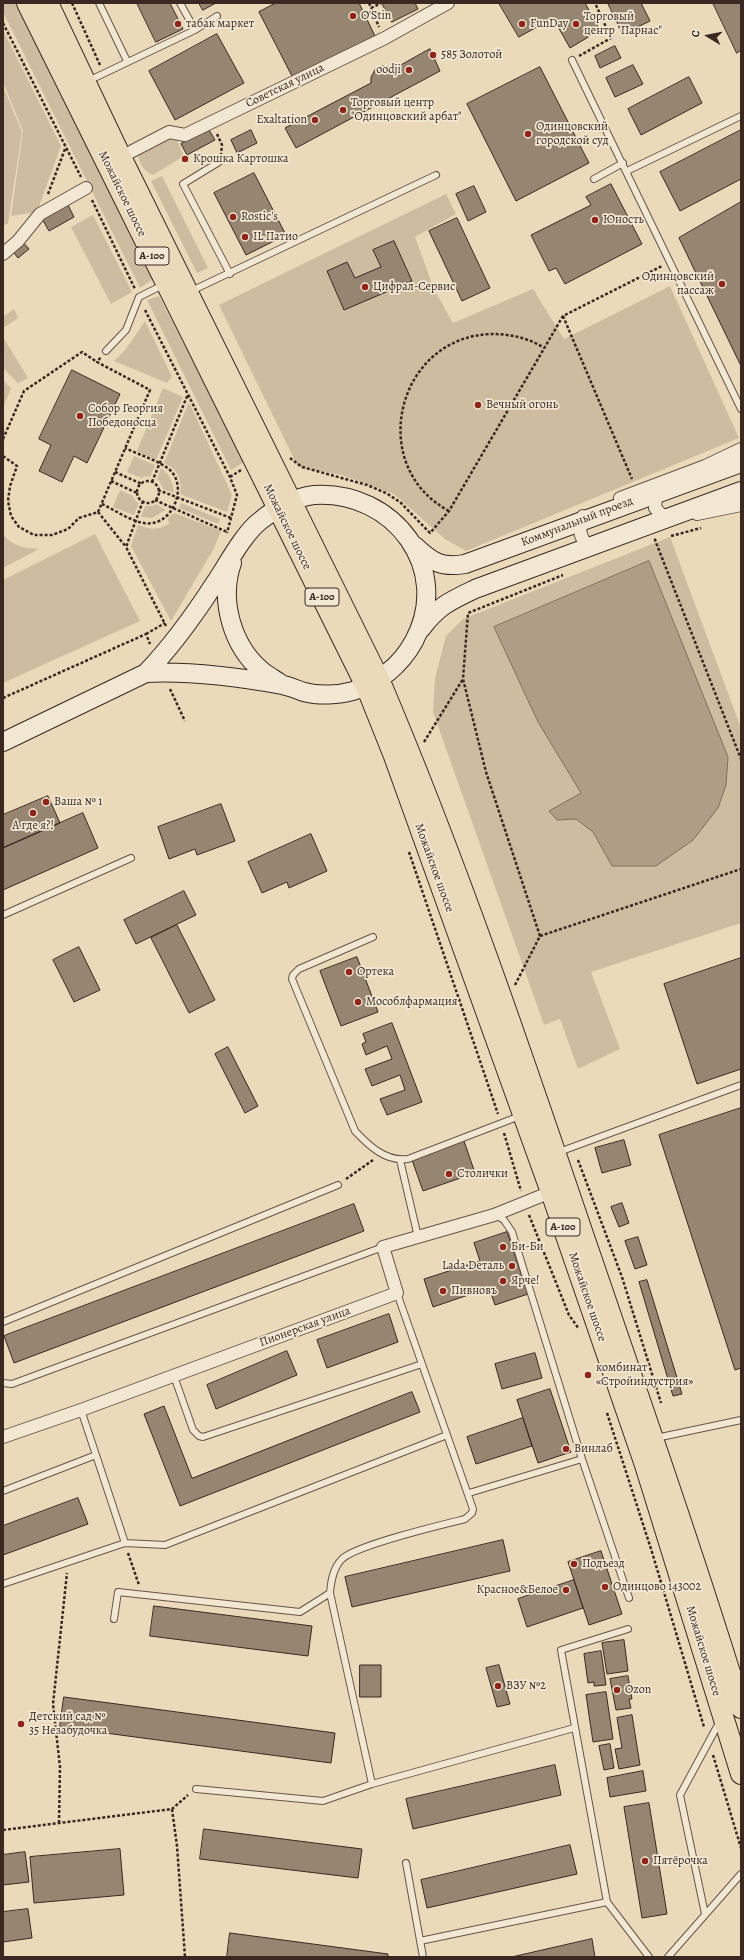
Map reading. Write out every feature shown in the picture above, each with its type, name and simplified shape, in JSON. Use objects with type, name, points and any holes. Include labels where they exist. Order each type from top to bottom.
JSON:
[{"type":"main road","name":"Можайское шоссе","points":[[27,3],[166,284],[285,505]]},
{"type":"main road","name":"Можайское шоссе","points":[[48,3],[93,78],[121,157],[188,292],[285,505],[372,682],[438,822],[556,1153],[654,1439],[734,1677],[741,1708]]},
{"type":"main road","points":[[631,502],[741,463]]},
{"type":"main road","points":[[3,742],[155,669],[199,607],[231,543],[258,522],[285,505],[312,496],[342,496],[370,505],[394,521],[412,544],[422,565],[426,587],[425,609],[419,631]]},
{"type":"main road","name":"Коммунальный проезд","points":[[412,544],[430,560],[444,565],[453,566],[465,564],[631,502]]},
{"type":"main road","points":[[155,669],[284,685],[306,692],[329,695],[352,691],[372,682],[393,669],[408,651],[419,631],[432,615],[447,602],[475,589],[673,516],[740,503]]},
{"type":"main road","points":[[231,543],[227,600],[232,626],[244,651],[262,671],[284,685]]},
{"type":"main road","name":"Можайское шоссе","points":[[372,682],[394,756],[524,1115],[645,1465],[741,1774]]},
{"type":"street","name":"Советская улица","points":[[121,157],[169,132],[185,134],[384,38],[448,3]]},
{"type":"street","points":[[3,254],[18,240],[40,214],[86,188]]},
{"type":"street","points":[[3,244],[18,240]]},
{"type":"street","name":"Коммунальный проезд","points":[[631,502],[741,449]]},
{"type":"street","points":[[590,547],[581,538],[581,521],[583,515],[590,509],[705,466]]},
{"type":"street","points":[[664,490],[656,497],[655,508],[662,515],[673,516]]},
{"type":"street","points":[[397,1293],[384,1247],[494,1215],[551,1192]]},
{"type":"street","name":"Пионерская улица","points":[[3,1437],[81,1410],[397,1293]]},
{"type":"lane","points":[[99,3],[127,61]]},
{"type":"lane","points":[[180,3],[195,30]]},
{"type":"lane","points":[[93,78],[195,30],[217,16]]},
{"type":"lane","points":[[572,60],[741,409]]},
{"type":"lane","points":[[627,171],[741,116]]},
{"type":"lane","points":[[219,162],[183,184],[230,274]]},
{"type":"lane","points":[[594,179],[623,163]]},
{"type":"lane","points":[[188,292],[230,274],[436,175]]},
{"type":"lane","points":[[106,350],[126,330],[139,297],[166,284]]},
{"type":"lane","points":[[3,915],[131,858]]},
{"type":"lane","points":[[373,937],[299,969],[293,975],[292,979],[355,1131],[367,1144],[382,1154],[400,1160],[408,1159],[524,1115]]},
{"type":"lane","points":[[556,1153],[741,1085]]},
{"type":"lane","points":[[400,1160],[418,1237]]},
{"type":"lane","points":[[3,1322],[338,1185]]},
{"type":"lane","points":[[494,1215],[504,1220],[512,1232],[582,1459],[629,1598]]},
{"type":"lane","points":[[3,1383],[12,1384],[384,1247]]},
{"type":"lane","points":[[372,1784],[330,1593],[332,1575],[342,1559],[358,1549],[469,1517],[473,1509],[469,1493],[397,1293]]},
{"type":"lane","points":[[174,1376],[193,1430],[199,1436],[203,1437],[422,1364]]},
{"type":"lane","points":[[81,1410],[125,1543]]},
{"type":"lane","points":[[654,1439],[741,1420]]},
{"type":"lane","points":[[3,1584],[125,1543],[165,1545],[447,1435]]},
{"type":"lane","points":[[3,1492],[96,1454]]},
{"type":"lane","points":[[469,1493],[582,1459]]},
{"type":"lane","points":[[114,1619],[118,1592],[300,1612],[309,1608],[330,1593]]},
{"type":"lane","points":[[628,1629],[561,1650],[574,1728],[607,1902],[649,1957]]},
{"type":"lane","points":[[705,1914],[680,1795],[723,1716]]},
{"type":"lane","points":[[196,1789],[323,1801],[372,1784],[574,1728]]},
{"type":"lane","points":[[406,1863],[423,1957]]},
{"type":"lane","points":[[668,1957],[741,1874]]},
{"type":"lane","points":[[420,1940],[607,1902]]},
{"type":"path","points":[[72,3],[100,63],[93,78]]},
{"type":"path","points":[[369,3],[384,38]]},
{"type":"path","points":[[371,8],[381,3]]},
{"type":"path","points":[[572,60],[612,38],[595,3]]},
{"type":"path","points":[[3,23],[139,297],[189,394],[237,495],[227,532],[231,543]]},
{"type":"path","points":[[216,132],[222,145],[219,162]]},
{"type":"path","points":[[40,214],[65,148]]},
{"type":"path","points":[[284,454],[302,467],[360,482],[386,493],[400,502],[430,533],[449,511],[563,316],[670,262]]},
{"type":"path","points":[[563,316],[634,484]]},
{"type":"path","points":[[449,511],[424,492],[415,480],[403,453],[401,416],[406,394],[413,381],[431,358],[443,349],[470,337],[485,334],[514,336],[528,340],[544,348]]},
{"type":"path","points":[[97,362],[106,350]]},
{"type":"path","points":[[3,439],[24,391],[82,352],[97,362],[150,390],[98,512],[80,518],[68,529],[52,535],[34,535],[19,527],[11,516],[8,501],[10,486],[17,466],[3,456]]},
{"type":"path","points":[[152,482],[189,394]]},
{"type":"path","points":[[102,504],[135,520],[145,523],[156,522],[165,517],[173,508],[178,490],[176,480],[170,471],[160,464],[125,448]]},
{"type":"path","points":[[116,472],[142,484],[152,482]]},
{"type":"path","points":[[111,481],[138,493],[143,501],[150,503],[155,500],[159,494],[158,490]]},
{"type":"path","points":[[152,482],[158,490],[231,518]]},
{"type":"path","points":[[138,493],[142,484]]},
{"type":"path","points":[[155,500],[227,532]]},
{"type":"path","points":[[126,547],[143,501]]},
{"type":"path","points":[[98,512],[126,547],[170,632]]},
{"type":"path","points":[[669,536],[705,527]]},
{"type":"path","points":[[648,543],[662,538]]},
{"type":"path","points":[[655,540],[741,760]]},
{"type":"path","points":[[540,936],[486,772],[463,679],[468,613],[568,573]]},
{"type":"path","points":[[3,698],[146,634],[165,623]]},
{"type":"path","points":[[146,634],[155,669],[185,721]]},
{"type":"path","points":[[424,741],[463,679]]},
{"type":"path","points":[[407,848],[501,1123],[524,1203],[569,1315],[581,1331]]},
{"type":"path","points":[[514,986],[540,936],[741,869]]},
{"type":"path","points":[[338,1185],[382,1154]]},
{"type":"path","points":[[605,1407],[652,1552],[741,1848]]},
{"type":"path","points":[[125,1543],[134,1571]]},
{"type":"path","points":[[58,1823],[60,1768],[53,1704],[68,1563]]},
{"type":"path","points":[[3,1830],[172,1809],[196,1789]]},
{"type":"path","points":[[172,1809],[177,1846],[185,1957]]},
{"type":"shaded area","points":[[3,3],[15,3],[153,279],[140,288],[3,12]]},
{"type":"shaded area","points":[[3,30],[61,146],[37,212],[11,216],[23,131],[3,82]]},
{"type":"shaded area","points":[[3,86],[22,132],[8,224],[3,225]]},
{"type":"shaded area","points":[[165,135],[176,138],[184,156],[153,175],[150,174],[142,166],[138,152]]},
{"type":"shaded area","points":[[162,176],[208,268],[197,273],[151,181]]},
{"type":"shaded area","points":[[446,194],[456,214],[415,237],[434,289],[453,323],[533,289],[564,339],[670,286],[739,438],[466,551],[445,539],[394,494],[342,475],[298,467],[219,305]]},
{"type":"shaded area","points":[[93,215],[132,292],[111,304],[71,227]]},
{"type":"shaded area","points":[[159,296],[244,462],[231,470],[147,300]]},
{"type":"shaded area","points":[[14,309],[18,318],[3,328],[3,317]]},
{"type":"shaded area","points":[[145,321],[172,377],[167,383],[114,361],[126,349]]},
{"type":"shaded area","points":[[3,337],[28,378],[18,383],[3,368]]},
{"type":"shaded area","points":[[3,380],[11,388],[3,408]]},
{"type":"shaded area","points":[[163,388],[183,397],[156,460],[137,451]]},
{"type":"shaded area","points":[[189,402],[232,495],[227,512],[180,494],[180,479],[176,471],[164,463]]},
{"type":"shaded area","points":[[134,456],[155,465],[150,477],[145,476],[141,478],[127,472]]},
{"type":"shaded area","points":[[161,468],[167,473],[173,485],[174,493],[163,489],[157,479]]},
{"type":"shaded area","points":[[120,490],[133,496],[136,502],[139,503],[134,515],[113,507]]},
{"type":"shaded area","points":[[181,503],[220,519],[218,524],[179,508]]},
{"type":"shaded area","points":[[156,504],[166,510],[152,518],[141,517],[145,506],[153,506]]},
{"type":"shaded area","points":[[174,513],[221,531],[213,550],[171,621],[131,546],[138,525],[147,528],[161,527],[169,524],[168,518]]},
{"type":"shaded area","points":[[3,534],[14,544],[39,549],[3,568]]},
{"type":"shaded area","points":[[95,534],[140,621],[3,683],[3,580]]},
{"type":"shaded area","points":[[670,537],[741,728],[741,923],[591,972],[620,1049],[578,1069],[560,1019],[544,1025],[433,712],[435,678],[446,636],[463,619]],"holes":[[[649,562],[684,649],[612,866],[593,832],[576,819],[549,811],[581,793],[538,722],[494,627]]]},
{"type":"shaded area","points":[[649,561],[728,757],[726,785],[718,808],[693,840],[656,866],[612,866],[593,832],[576,819],[557,820],[549,811],[581,793],[538,722],[494,627]]},
{"type":"building","points":[[137,3],[170,3],[183,29],[156,42]]},
{"type":"building","points":[[199,3],[216,3],[203,10]]},
{"type":"building","points":[[276,3],[359,3],[375,36],[293,78],[259,12]]},
{"type":"building","points":[[382,3],[415,3],[418,9],[392,22]]},
{"type":"building","name":"Торговый центр \"Парнас\"","points":[[499,3],[585,3],[600,30],[570,48],[553,18],[519,37]]},
{"type":"building","points":[[608,3],[641,3],[650,21],[623,34]]},
{"type":"building","points":[[713,3],[741,3],[741,50],[737,53]]},
{"type":"building","points":[[217,34],[244,83],[175,120],[149,71]]},
{"type":"building","points":[[615,46],[621,58],[600,68],[595,56]]},
{"type":"building","name":"Торговый центр \"Одинцовский арбат\"","points":[[430,49],[440,71],[296,148],[285,128],[371,83],[371,77],[376,68],[383,66],[395,68]]},
{"type":"building","points":[[633,65],[643,84],[615,97],[606,78]]},
{"type":"building","name":"Одинцовский городской суд","points":[[540,67],[589,163],[516,201],[467,104]]},
{"type":"building","points":[[689,77],[702,103],[641,135],[628,109]]},
{"type":"building","points":[[209,130],[215,140],[187,155],[181,144]]},
{"type":"building","points":[[251,130],[257,143],[237,153],[231,140]]},
{"type":"building","points":[[741,130],[741,179],[680,211],[660,172]]},
{"type":"building","points":[[254,173],[286,235],[246,255],[214,193]]},
{"type":"building","name":"Юность","points":[[611,184],[642,244],[565,284],[556,268],[549,271],[531,235],[591,205],[586,197]]},
{"type":"building","points":[[474,186],[486,212],[468,221],[456,194]]},
{"type":"building","name":"Одинцовский пассаж","points":[[741,202],[741,366],[679,238]]},
{"type":"building","points":[[67,203],[74,217],[49,231],[41,217]]},
{"type":"building","points":[[457,218],[490,288],[462,301],[429,231]]},
{"type":"building","points":[[22,241],[29,249],[18,258],[11,249]]},
{"type":"building","points":[[394,241],[412,281],[344,310],[327,271],[347,262],[355,278],[381,267],[373,250]]},
{"type":"building","name":"Собор Георгия Победоносца","points":[[72,370],[120,394],[87,463],[74,456],[62,482],[39,471],[51,445],[39,439]]},
{"type":"building","points":[[48,796],[60,823],[3,848],[3,815]]},
{"type":"building","points":[[221,804],[235,841],[197,855],[195,849],[169,859],[158,827]]},
{"type":"building","points":[[83,813],[98,848],[3,890],[3,848]]},
{"type":"building","points":[[311,834],[327,871],[289,888],[287,882],[262,893],[248,862]]},
{"type":"building","points":[[184,891],[196,915],[136,944],[124,920]]},
{"type":"building","points":[[177,925],[215,1000],[189,1013],[151,938]]},
{"type":"building","points":[[79,947],[100,990],[74,1002],[53,960]]},
{"type":"building","points":[[357,957],[378,1012],[341,1026],[320,971]]},
{"type":"building","points":[[741,958],[741,1069],[697,1084],[664,984]]},
{"type":"building","points":[[392,1023],[422,1102],[387,1115],[380,1099],[405,1090],[400,1075],[372,1086],[365,1069],[392,1059],[387,1046],[366,1055],[362,1044],[366,1042],[363,1034]]},
{"type":"building","points":[[228,1047],[258,1106],[245,1113],[215,1054]]},
{"type":"building","points":[[741,1108],[741,1368],[735,1370],[659,1135]]},
{"type":"building","points":[[624,1140],[631,1165],[602,1173],[595,1148]]},
{"type":"building","points":[[464,1141],[475,1173],[423,1191],[412,1160]]},
{"type":"building","points":[[622,1203],[629,1223],[619,1227],[611,1207]]},
{"type":"building","points":[[354,1204],[364,1231],[14,1363],[4,1336]]},
{"type":"building","points":[[507,1232],[528,1294],[495,1305],[489,1288],[433,1307],[424,1279],[480,1261],[474,1243]]},
{"type":"building","points":[[638,1237],[647,1265],[635,1269],[625,1241]]},
{"type":"building","points":[[647,1280],[682,1394],[673,1396],[639,1282]]},
{"type":"building","points":[[389,1314],[398,1342],[327,1368],[317,1340]]},
{"type":"building","points":[[287,1351],[297,1375],[216,1409],[207,1385]]},
{"type":"building","points":[[535,1353],[542,1378],[502,1389],[495,1364]]},
{"type":"building","points":[[550,1389],[571,1452],[538,1463],[517,1400]]},
{"type":"building","points":[[412,1392],[420,1412],[180,1506],[144,1414],[164,1406],[192,1478]]},
{"type":"building","points":[[523,1418],[532,1446],[476,1464],[467,1437]]},
{"type":"building","points":[[78,1498],[88,1524],[3,1555],[3,1526]]},
{"type":"building","points":[[503,1540],[510,1571],[352,1607],[345,1577]]},
{"type":"building","points":[[601,1551],[622,1614],[589,1625],[568,1562]]},
{"type":"building","points":[[574,1580],[583,1608],[527,1627],[518,1599]]},
{"type":"building","points":[[154,1606],[312,1626],[308,1656],[150,1636]]},
{"type":"building","points":[[624,1640],[628,1671],[607,1674],[602,1643]]},
{"type":"building","points":[[601,1651],[606,1685],[594,1686],[594,1682],[588,1683],[584,1654]]},
{"type":"building","points":[[360,1665],[381,1665],[381,1697],[360,1697]]},
{"type":"building","name":"ВЗУ №2","points":[[499,1665],[510,1704],[497,1707],[486,1668]]},
{"type":"building","points":[[628,1676],[632,1699],[629,1699],[631,1708],[616,1710],[610,1679]]},
{"type":"building","points":[[606,1692],[613,1739],[593,1742],[586,1695]]},
{"type":"building","points":[[64,1697],[335,1733],[331,1763],[60,1727]]},
{"type":"building","points":[[632,1715],[640,1765],[619,1769],[615,1749],[622,1748],[617,1718]]},
{"type":"building","points":[[610,1744],[614,1768],[604,1770],[599,1746]]},
{"type":"building","points":[[555,1765],[561,1795],[413,1829],[406,1799]]},
{"type":"building","points":[[643,1771],[646,1791],[610,1797],[607,1778]]},
{"type":"building","name":"Пятёрочка","points":[[649,1803],[667,1914],[642,1918],[624,1807]]},
{"type":"building","points":[[204,1829],[362,1849],[358,1878],[200,1859]]},
{"type":"building","points":[[570,1845],[577,1874],[427,1908],[421,1880]]},
{"type":"building","points":[[120,1849],[124,1895],[34,1903],[30,1857]]},
{"type":"building","points":[[25,1852],[29,1882],[3,1885],[3,1855]]},
{"type":"building","points":[[28,1909],[32,1938],[3,1942],[3,1912]]},
{"type":"building","points":[[230,1933],[388,1954],[388,1957],[227,1957]]},
{"type":"building","points":[[592,1939],[595,1957],[512,1957]]},
{"type":"place","name":"O'Stin","points":[[353,16]]},
{"type":"place","name":"табак маркет","points":[[178,24]]},
{"type":"place","name":"FunDay","points":[[522,24]]},
{"type":"place","name":"Торговый центр \"Парнас\"","points":[[576,24]]},
{"type":"place","name":"585 Золотой","points":[[433,55]]},
{"type":"place","name":"oodji","points":[[409,70]]},
{"type":"place","name":"Торговый центр \"Одинцовский арбат\"","points":[[343,110]]},
{"type":"place","name":"Exaltation","points":[[315,120]]},
{"type":"place","name":"Одинцовский городской суд","points":[[528,134]]},
{"type":"place","name":"Крошка Картошка","points":[[185,159]]},
{"type":"place","name":"Rostic's","points":[[233,217]]},
{"type":"place","name":"Юность","points":[[595,220]]},
{"type":"place","name":"IL Патио","points":[[245,237]]},
{"type":"place","name":"Одинцовский пассаж","points":[[722,284]]},
{"type":"place","name":"Цифрал-Сервис","points":[[365,287]]},
{"type":"place","name":"Вечный огонь","points":[[478,405]]},
{"type":"place","name":"Собор Георгия Победоносца","points":[[80,416]]},
{"type":"place","name":"Ваша № 1","points":[[46,802]]},
{"type":"place","name":"А где я?!","points":[[33,813]]},
{"type":"place","name":"Ортека","points":[[349,972]]},
{"type":"place","name":"Мособлфармация","points":[[358,1002]]},
{"type":"place","name":"Столички","points":[[449,1174]]},
{"type":"place","name":"Би-Би","points":[[503,1247]]},
{"type":"place","name":"Lada Dеталь","points":[[512,1266]]},
{"type":"place","name":"Ярче!","points":[[503,1281]]},
{"type":"place","name":"Пивновъ","points":[[443,1291]]},
{"type":"place","name":"комбинат «Стройиндустрия»","points":[[588,1375]]},
{"type":"place","name":"Винлаб","points":[[566,1449]]},
{"type":"place","name":"Подъезд","points":[[574,1564]]},
{"type":"place","name":"Одинцово 143002","points":[[605,1587]]},
{"type":"place","name":"Красное&Белое","points":[[566,1590]]},
{"type":"place","name":"ВЗУ №2","points":[[498,1686]]},
{"type":"place","name":"Ozon","points":[[617,1690]]},
{"type":"place","name":"Детский сад № 35 Незабудочка","points":[[21,1724]]},
{"type":"place","name":"Пятёрочка","points":[[645,1861]]}]
